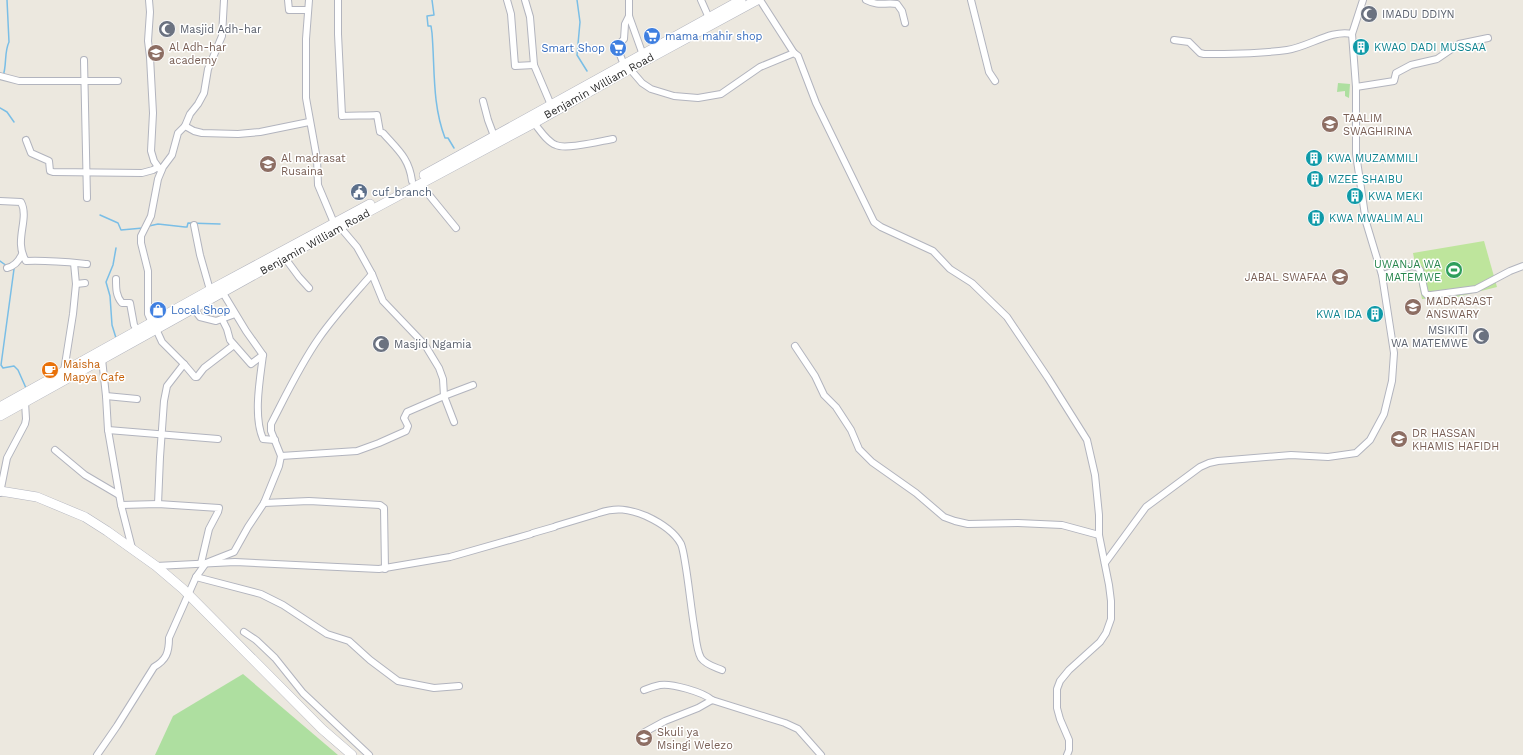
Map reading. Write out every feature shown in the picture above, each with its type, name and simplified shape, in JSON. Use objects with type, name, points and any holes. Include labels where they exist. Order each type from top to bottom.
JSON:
[{"type":"main road","name":"Benjamin William Road","points":[[0,416],[102,359],[210,290],[534,123],[627,67],[643,55],[741,0]]},
{"type":"main road","name":"Benjamin William Road","points":[[415,183],[494,136],[551,105],[759,0]]},
{"type":"main road","name":"Benjamin William Road","points":[[0,407],[138,331],[194,309],[285,258],[337,225]]},
{"type":"main road","points":[[0,491],[37,497],[51,501],[63,508],[85,517],[132,548],[156,566],[188,594],[322,729],[352,755]]},
{"type":"main road","points":[[0,496],[63,508]]},
{"type":"street","points":[[149,0],[150,12],[148,41],[153,112],[151,151],[154,161],[159,169],[151,216],[141,236],[141,243],[148,271],[148,314],[162,342],[195,377],[197,377],[204,368],[234,345]]},
{"type":"street","points":[[26,140],[31,153],[37,157],[49,161],[50,171],[53,172],[142,173],[163,167],[172,155],[178,132],[185,126],[190,114],[204,93],[208,69],[222,36],[224,0]]},
{"type":"street","points":[[288,0],[289,10],[308,10]]},
{"type":"street","points":[[309,0],[306,98],[309,122],[317,159],[318,185],[337,225],[357,247],[372,274],[383,301],[425,345],[439,368],[443,379],[444,396],[454,422]]},
{"type":"street","points":[[338,0],[342,116],[356,115],[361,117],[377,115],[380,132],[404,156],[411,170],[415,183],[425,190],[456,228]]},
{"type":"street","points":[[508,0],[511,14],[515,66],[534,65]]},
{"type":"street","points":[[525,0],[530,16],[534,65],[551,105]]},
{"type":"street","points":[[629,0],[630,16],[643,55]]},
{"type":"street","points":[[701,0],[709,18]]},
{"type":"street","points":[[759,0],[794,53],[798,56],[816,103],[874,222],[881,227],[933,251],[950,269],[972,283],[1007,317],[1048,378],[1086,440],[1095,475],[1099,515],[1099,535],[1111,601],[1111,619],[1100,642],[1069,670],[1060,680],[1057,689],[1057,708],[1069,740],[1069,750],[1067,755]]},
{"type":"street","points":[[866,0],[874,4],[897,4],[902,11],[905,23]]},
{"type":"street","points":[[971,0],[989,72],[995,81]]},
{"type":"street","points":[[1105,563],[1146,507],[1208,462],[1291,455],[1328,457],[1356,453],[1370,440],[1384,414],[1392,381],[1394,353],[1382,275],[1366,222],[1356,154],[1356,87],[1352,34],[1363,0]]},
{"type":"street","points":[[630,16],[625,24],[624,39],[621,42],[619,52],[627,67],[650,89],[674,96],[698,98],[721,94],[760,67],[794,53]]},
{"type":"street","points":[[1174,40],[1189,42],[1200,53],[1229,55],[1288,50],[1346,32],[1352,34]]},
{"type":"street","points":[[1356,87],[1394,81],[1396,73],[1410,65],[1437,59],[1459,44],[1488,38]]},
{"type":"street","points":[[84,60],[87,198]]},
{"type":"street","points":[[2,77],[19,81],[118,81]]},
{"type":"street","points":[[483,101],[489,125],[494,136]]},
{"type":"street","points":[[185,126],[202,133],[238,134],[260,132],[309,122]]},
{"type":"street","points":[[534,123],[556,146],[565,147],[613,140]]},
{"type":"street","points":[[0,201],[20,202],[24,209],[21,240],[22,254],[26,261],[48,260],[74,264],[87,264]]},
{"type":"street","points":[[194,224],[200,255],[210,290]]},
{"type":"street","points":[[10,268],[17,264],[22,254]]},
{"type":"street","points":[[285,258],[309,288]]},
{"type":"street","points":[[64,371],[74,314],[76,284],[74,264]]},
{"type":"street","points":[[1382,275],[1412,266],[1417,267],[1420,270],[1425,293],[1427,295],[1431,295],[1476,289],[1510,271],[1523,266]]},
{"type":"street","points":[[204,563],[234,552],[264,502],[275,478],[281,456],[271,431],[271,424],[308,355],[320,337],[346,303],[372,274]]},
{"type":"street","points":[[116,279],[116,292],[118,298],[122,303],[130,303],[134,325],[138,331]]},
{"type":"street","points":[[76,284],[85,283]]},
{"type":"street","points":[[223,293],[263,355],[259,390],[259,427],[263,439],[275,440]]},
{"type":"street","points":[[194,309],[200,317],[216,321],[236,314]]},
{"type":"street","points":[[222,319],[228,329],[230,340],[251,364],[263,355]]},
{"type":"street","points":[[795,346],[815,376],[824,395],[836,407],[851,430],[859,449],[872,462],[916,493],[944,517],[968,524],[1018,523],[1062,525],[1099,535]]},
{"type":"street","points":[[102,359],[108,430],[121,505],[132,548]]},
{"type":"street","points":[[158,504],[164,401],[168,386],[184,364]]},
{"type":"street","points":[[281,456],[357,451],[380,443],[406,431],[408,426],[404,418],[407,412],[473,384]]},
{"type":"street","points":[[106,396],[136,399]]},
{"type":"street","points":[[0,496],[7,458],[25,424],[25,402]]},
{"type":"street","points":[[108,430],[218,439]]},
{"type":"street","points":[[55,450],[85,475],[119,495]]},
{"type":"street","points":[[264,502],[309,501],[380,505],[384,508],[385,569]]},
{"type":"street","points":[[97,755],[154,667],[163,661],[167,656],[169,638],[188,594],[204,563],[209,529],[218,512],[218,508],[158,504],[121,505]]},
{"type":"street","points":[[156,566],[235,562],[385,569],[450,557],[609,510],[632,510],[651,518],[673,532],[681,545],[699,652],[702,659],[709,665],[722,670]]},
{"type":"street","points":[[196,577],[261,594],[284,605],[327,634],[349,641],[370,660],[398,681],[434,688],[459,686]]},
{"type":"street","points":[[244,632],[256,640],[274,658],[302,693],[369,755]]},
{"type":"street","points":[[644,690],[661,684],[679,687],[708,696],[712,700],[784,723],[798,729],[821,755]]},
{"type":"street","points":[[643,733],[665,721],[698,708],[712,700]]},
{"type":"green space","points":[[1338,83],[1350,84],[1349,98],[1345,96],[1345,91],[1337,92]]},
{"type":"green space","name":"UWANJA WA MATEMWE","points":[[1484,241],[1497,287],[1457,297],[1422,299],[1413,253]]},
{"type":"green space","points":[[243,674],[338,755],[155,755],[173,716]]},
{"type":"waterway","points":[[3,76],[7,46],[9,42],[7,0]]},
{"type":"waterway","points":[[432,0],[434,15],[427,16],[428,26],[431,26],[432,33],[436,99],[445,138],[448,138],[454,148]]},
{"type":"waterway","points":[[577,0],[580,22],[577,55],[587,71]]},
{"type":"waterway","points":[[0,108],[7,112],[14,122]]},
{"type":"waterway","points":[[100,215],[118,223],[121,230],[143,228]]},
{"type":"waterway","points":[[149,226],[158,224],[187,227],[188,223],[220,224]]},
{"type":"waterway","points":[[116,248],[113,265],[106,282],[110,296],[112,325],[116,338]]},
{"type":"waterway","points":[[0,261],[7,266]]},
{"type":"waterway","points":[[13,269],[1,365],[3,368],[14,366],[18,370],[26,388]]},
{"type":"place","name":"IMADU DDIYN","points":[[1369,14]]},
{"type":"place","name":"Masjid Adh-har","points":[[167,29]]},
{"type":"place","name":"mama mahir shop","points":[[652,36]]},
{"type":"place","name":"KWAO DADI MUSSAA","points":[[1361,47]]},
{"type":"place","name":"Smart Shop","points":[[618,48]]},
{"type":"place","name":"Al Adh-har academy","points":[[156,53]]},
{"type":"place","name":"TAALIM SWAGHIRINA","points":[[1330,124]]},
{"type":"place","name":"KWA MUZAMMILI","points":[[1314,158]]},
{"type":"place","name":"Al madrasat Rusaina","points":[[268,164]]},
{"type":"place","name":"MZEE SHAIBU","points":[[1315,179]]},
{"type":"place","name":"cuf_branch","points":[[359,192]]},
{"type":"place","name":"KWA MEKI","points":[[1355,196]]},
{"type":"place","name":"KWA MWALIM ALI","points":[[1316,218]]},
{"type":"place","name":"UWANJA WA MATEMWE","points":[[1454,270]]},
{"type":"place","name":"JABAL SWAFAA","points":[[1340,277]]},
{"type":"place","name":"MADRASAST ANSWARY","points":[[1413,307]]},
{"type":"place","name":"Local Shop","points":[[158,310]]},
{"type":"place","name":"KWA IDA","points":[[1375,314]]},
{"type":"place","name":"MSIKITI WA MATEMWE","points":[[1481,336]]},
{"type":"place","name":"Masjid Ngamia","points":[[381,344]]},
{"type":"place","name":"Maisha Mapya Cafe","points":[[50,370]]},
{"type":"place","name":"DR HASSAN KHAMIS HAFIDH","points":[[1399,439]]},
{"type":"place","name":"Skuli ya Msingi Welezo","points":[[644,738]]}]
